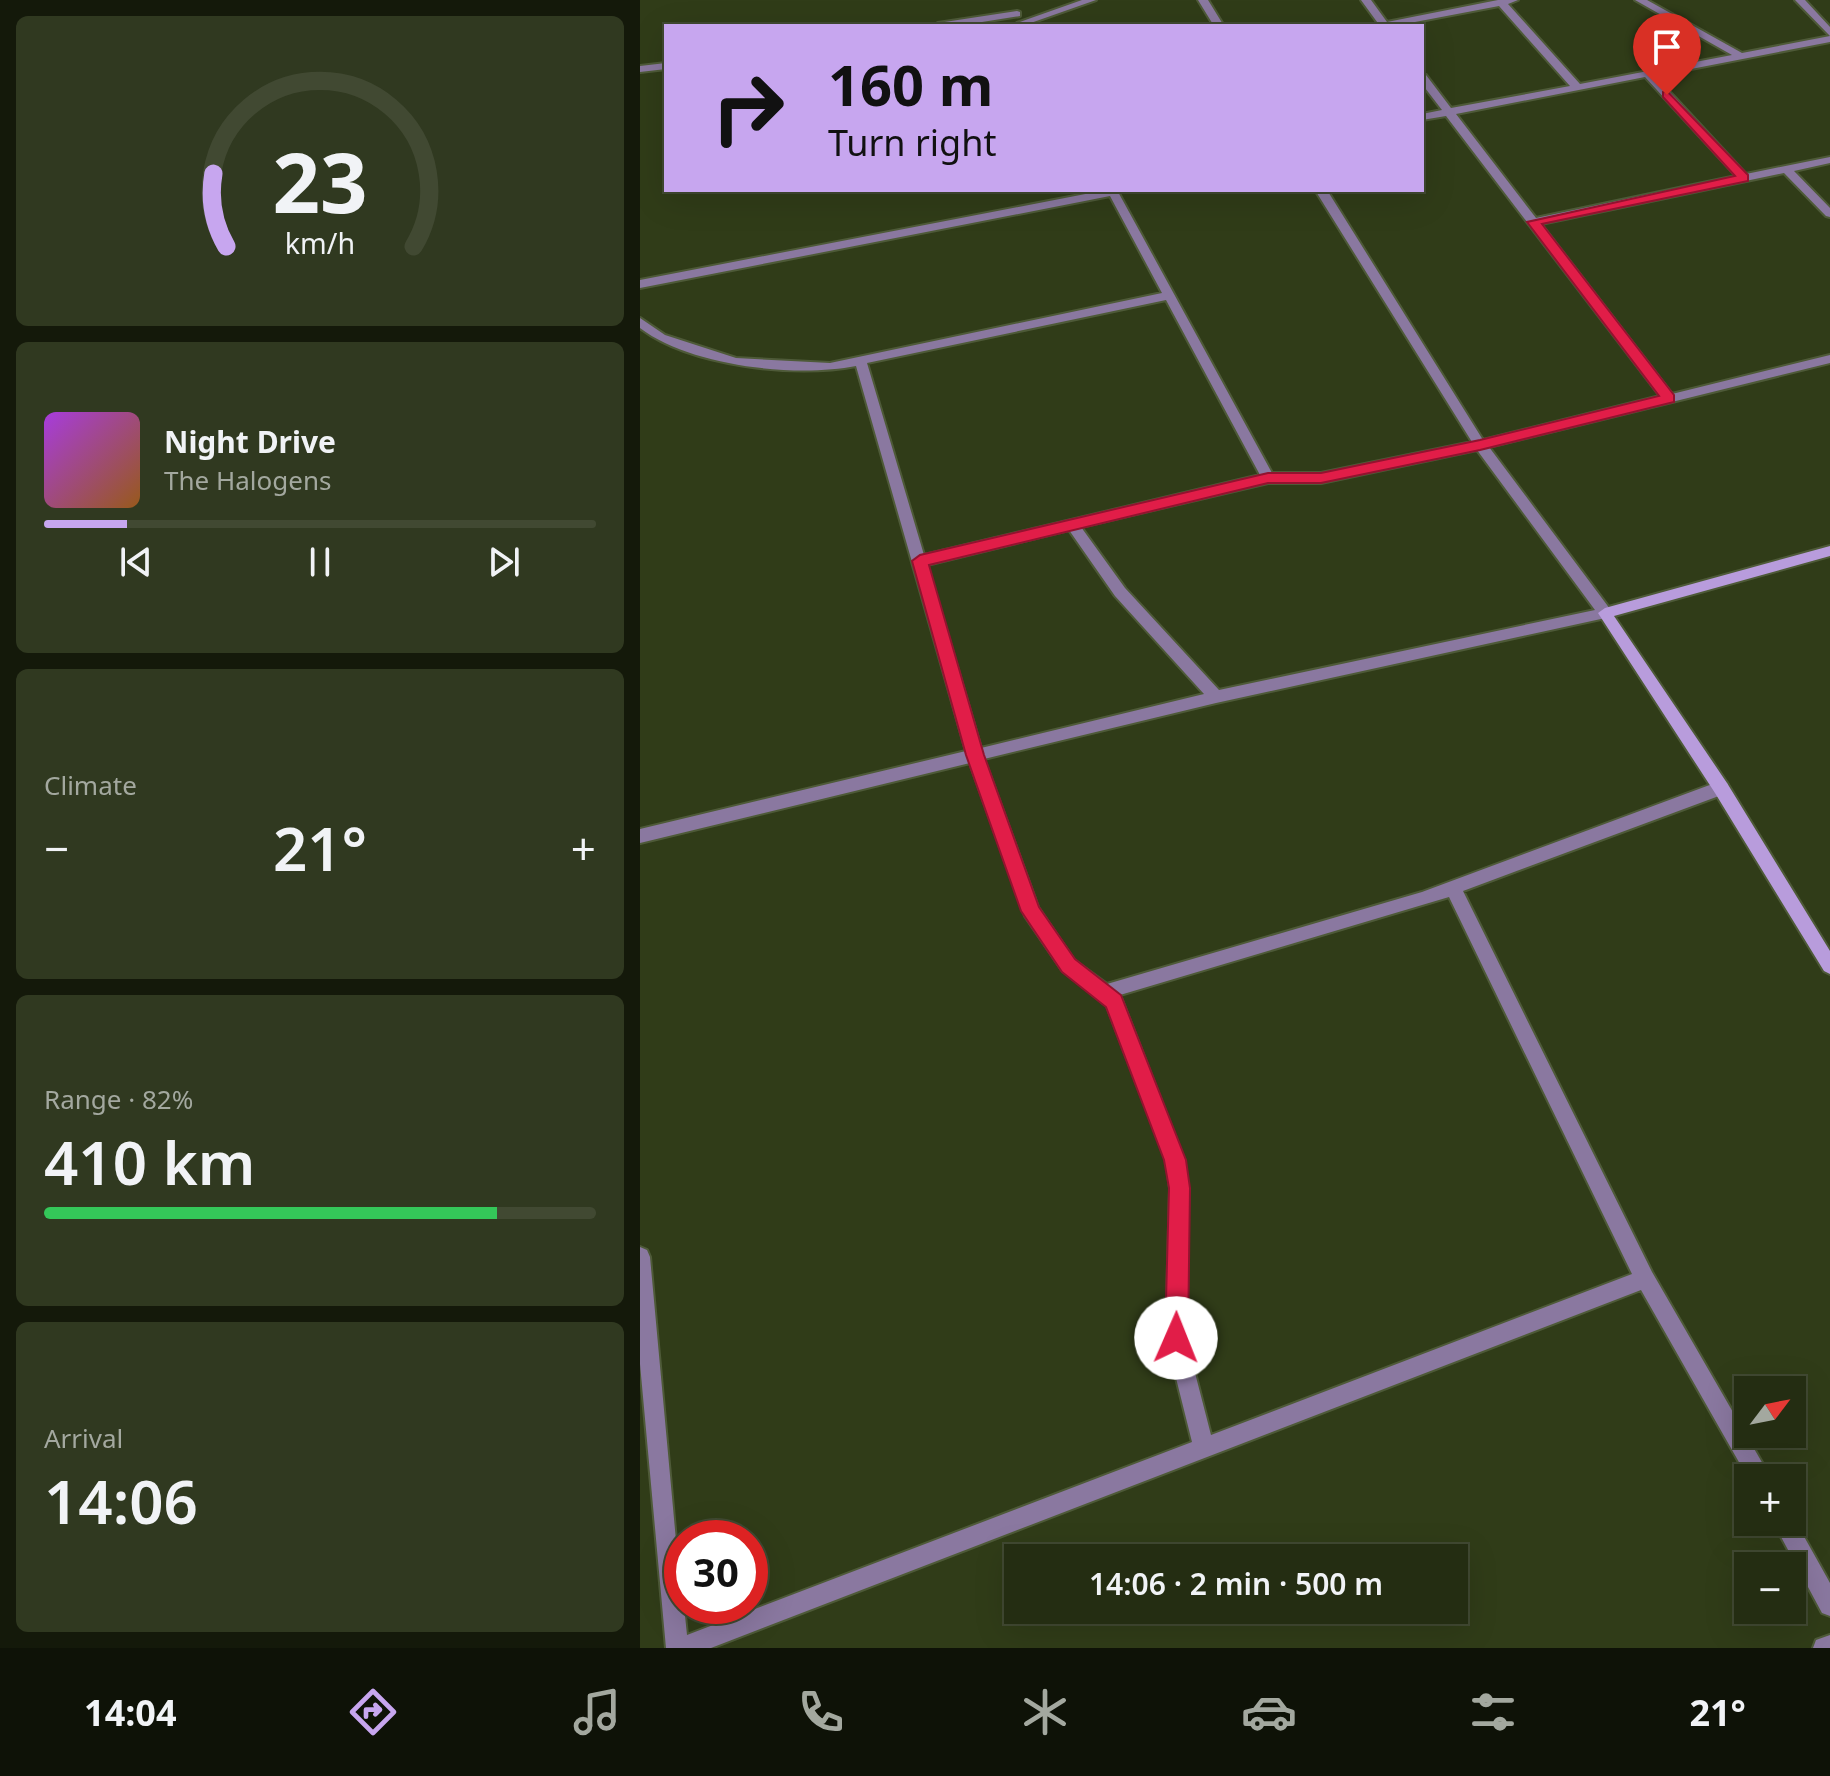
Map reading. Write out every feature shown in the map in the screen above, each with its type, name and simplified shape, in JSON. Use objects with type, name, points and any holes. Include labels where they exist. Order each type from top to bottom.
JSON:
[{"type":"street","points":[[1009,0],[1020,21]]},
{"type":"street","points":[[971,24],[1020,21],[1091,0]]},
{"type":"street","points":[[1203,0],[1218,24]]},
{"type":"street","points":[[1366,0],[1384,24]]},
{"type":"street","points":[[1395,24],[1513,0]]},
{"type":"street","points":[[1640,0],[1741,56]]},
{"type":"street","points":[[1800,0],[1830,33]]},
{"type":"street","points":[[1501,2],[1577,87]]},
{"type":"street","points":[[1424,117],[1830,39]]},
{"type":"street","points":[[640,69],[664,66]]},
{"type":"street","points":[[1648,74],[1743,178]]},
{"type":"street","points":[[1424,80],[1669,399]]},
{"type":"street","points":[[1534,222],[1830,160]]},
{"type":"street","points":[[1786,169],[1830,214]]},
{"type":"street","points":[[640,284],[1109,192]]},
{"type":"street","points":[[1115,192],[1167,296],[1268,478]]},
{"type":"street","points":[[1322,192],[1480,445],[1605,613],[1721,788],[1830,966]]},
{"type":"street","points":[[640,322],[661,338],[735,362],[830,367],[861,363],[1167,296]]},
{"type":"street","points":[[920,561],[1268,478],[1321,478],[1480,445],[1830,359]]},
{"type":"street","points":[[861,363],[975,755],[1031,911],[1068,965],[1114,1001],[1175,1160],[1179,1188],[1176,1338],[1204,1448]]},
{"type":"street","points":[[1072,525],[1120,592],[1216,697]]},
{"type":"street","points":[[640,836],[1216,697],[1605,613],[1830,551]]},
{"type":"street","points":[[1105,992],[1453,888],[1721,788]]},
{"type":"street","points":[[1453,888],[1645,1279],[1752,1464]]},
{"type":"street","points":[[640,1257],[680,1648],[1645,1279]]},
{"type":"street","points":[[1792,1536],[1830,1605]]},
{"type":"street","points":[[1824,1648],[1830,1646]]},
{"type":"route","points":[[1176,1338],[1179,1188],[1175,1160],[1114,1001],[1068,965],[1031,911],[975,755],[920,561],[1268,478],[1321,478],[1480,445],[1669,399],[1534,222],[1743,178],[1667,95]]}]
